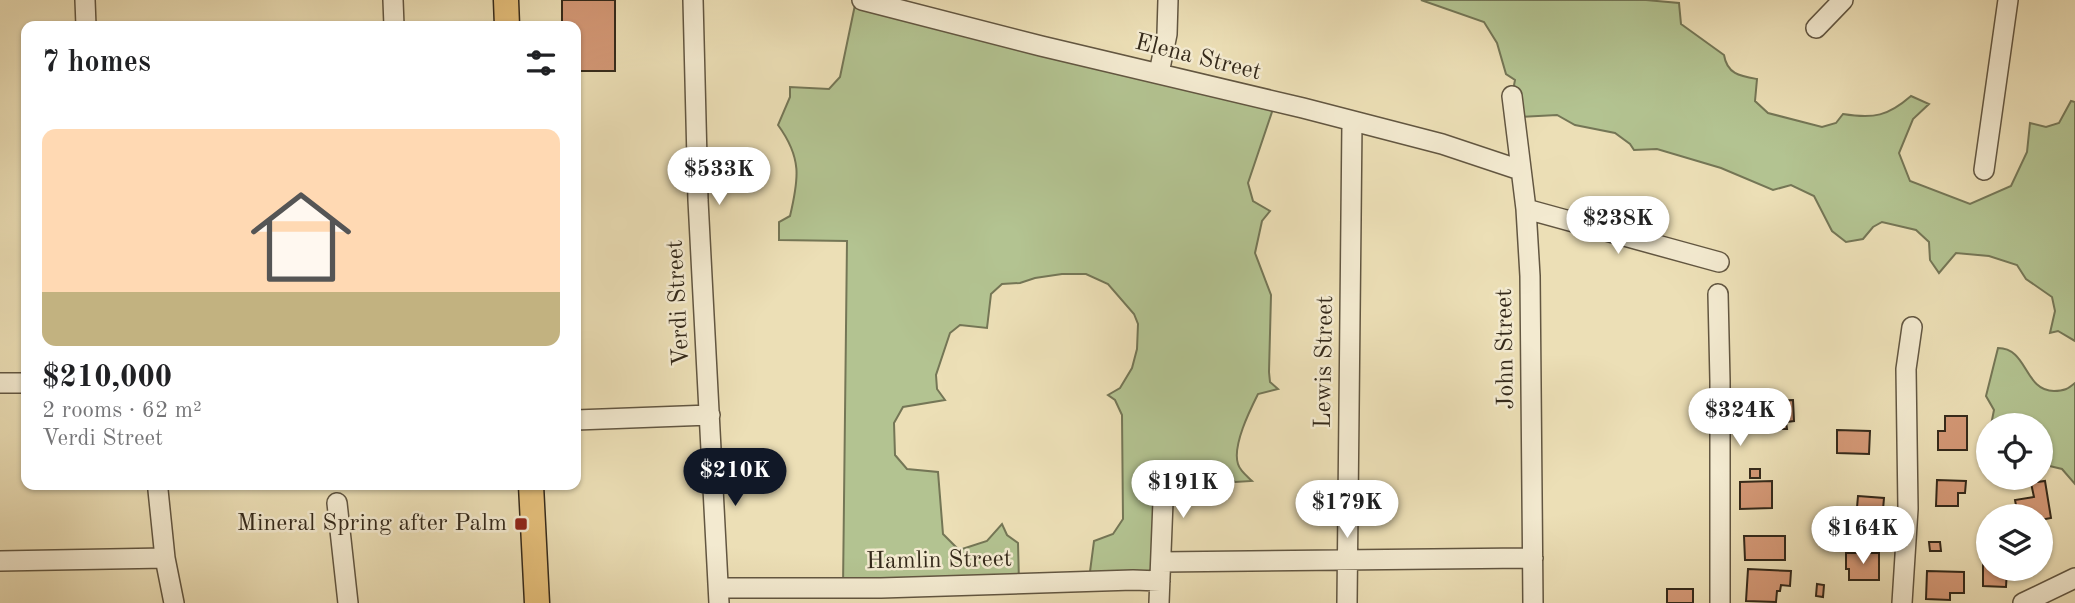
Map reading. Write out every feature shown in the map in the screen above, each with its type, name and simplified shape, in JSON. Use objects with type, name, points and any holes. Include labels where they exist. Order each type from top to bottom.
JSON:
[{"type":"main road","points":[[506,0],[507,21]]},
{"type":"main road","points":[[531,490],[537,603]]},
{"type":"street","points":[[85,0],[86,21]]},
{"type":"street","points":[[393,0],[394,21]]},
{"type":"street","name":"Verdi Street","points":[[693,0],[698,200],[719,595]]},
{"type":"street","name":"Elena Street","points":[[862,0],[1442,144],[1520,170]]},
{"type":"street","points":[[1159,73],[1167,34],[1168,0]]},
{"type":"street","points":[[1816,28],[1843,0]]},
{"type":"street","points":[[1984,170],[2008,0]]},
{"type":"street","name":"John Street","points":[[1512,96],[1526,209],[1530,276],[1533,603]]},
{"type":"street","name":"Lewis Street","points":[[1347,603],[1352,122]]},
{"type":"street","points":[[1526,209],[1719,262]]},
{"type":"street","points":[[1718,294],[1720,603]]},
{"type":"street","points":[[1902,603],[1908,509],[1906,369],[1912,327]]},
{"type":"street","points":[[0,383],[21,383]]},
{"type":"street","points":[[581,420],[710,415]]},
{"type":"street","points":[[1160,603],[1164,476]]},
{"type":"street","points":[[158,490],[164,558],[174,603]]},
{"type":"street","points":[[337,503],[348,603]]},
{"type":"street","points":[[0,561],[164,558]]},
{"type":"street","name":"Hamlin Street","points":[[719,595],[1133,580],[1160,572],[1347,561],[1534,558]]},
{"type":"street","points":[[2023,603],[2075,578]]},
{"type":"green space","points":[[856,0],[1274,106],[1248,183],[1253,201],[1270,211],[1262,221],[1255,253],[1271,295],[1269,372],[1270,382],[1278,389],[1258,394],[1237,448],[1238,464],[1252,481],[1235,482],[1222,469],[1211,463],[1199,462],[1189,465],[1170,481],[1163,582],[1089,579],[1094,541],[1113,534],[1123,519],[1122,415],[1115,400],[1108,395],[1120,388],[1132,368],[1137,349],[1138,324],[1134,314],[1108,284],[1086,274],[1062,274],[1002,284],[991,294],[987,328],[960,325],[950,333],[936,375],[937,389],[945,400],[903,407],[894,423],[895,455],[907,469],[938,472],[943,534],[959,550],[987,541],[1002,524],[1007,535],[1018,543],[1019,583],[843,588],[847,241],[779,240],[779,222],[790,216],[796,169],[791,148],[778,125],[790,97],[790,87],[829,89],[840,77]]},
{"type":"green space","points":[[1421,0],[1646,0],[1679,3],[1681,24],[1724,55],[1731,70],[1757,79],[1755,101],[1768,113],[1822,127],[1836,123],[1843,114],[1872,116],[1888,112],[1911,96],[1929,104],[1913,119],[1899,153],[1910,181],[1970,204],[2011,186],[2027,152],[2030,123],[2046,127],[2059,123],[2071,101],[2075,102],[2075,341],[2058,331],[2050,333],[2055,311],[2052,297],[2026,279],[2017,265],[1989,256],[1956,253],[1939,273],[1930,260],[1929,242],[1916,230],[1882,222],[1873,227],[1863,239],[1846,242],[1832,231],[1814,196],[1791,185],[1773,190],[1721,168],[1657,149],[1634,150],[1615,133],[1575,125],[1557,115],[1520,117],[1512,96],[1515,80],[1506,74],[1497,43],[1484,22]]},
{"type":"green space","points":[[1998,348],[2015,355],[2031,377],[2044,389],[2061,391],[2075,383],[2075,484],[2062,469],[2053,467],[2053,413],[1993,413],[1986,396]]},
{"type":"building","points":[[562,0],[615,0],[615,71],[581,71],[581,21],[562,21]]},
{"type":"building","points":[[1793,400],[1794,421],[1786,422],[1787,429],[1774,429],[1773,422],[1763,422],[1762,401]]},
{"type":"building","points":[[1945,416],[1967,416],[1967,450],[1938,450],[1938,431],[1945,431]]},
{"type":"building","points":[[1837,430],[1870,431],[1869,454],[1837,453]]},
{"type":"building","points":[[1750,469],[1760,469],[1760,478],[1750,478]]},
{"type":"building","points":[[1937,480],[1966,481],[1965,493],[1958,493],[1958,506],[1936,506]]},
{"type":"building","points":[[1772,481],[1772,508],[1740,509],[1740,482]]},
{"type":"building","points":[[2032,490],[2046,490],[2049,504],[2016,504],[2015,500],[2034,497]]},
{"type":"building","points":[[1858,496],[1884,498],[1882,521],[1856,519]]},
{"type":"building","points":[[1820,523],[1830,523],[1830,532],[1820,531]]},
{"type":"building","points":[[1853,530],[1879,530],[1879,553],[1859,553],[1859,549],[1852,549]]},
{"type":"building","points":[[1744,536],[1785,536],[1785,560],[1745,560]]},
{"type":"building","points":[[1929,542],[1940,542],[1941,551],[1930,551]]},
{"type":"building","points":[[1846,553],[1879,553],[1879,580],[1849,580]]},
{"type":"building","points":[[1748,569],[1791,571],[1790,586],[1781,585],[1780,591],[1777,591],[1776,602],[1746,601]]},
{"type":"building","points":[[1927,571],[1964,572],[1964,593],[1950,593],[1950,600],[1926,599]]},
{"type":"building","points":[[1983,581],[2006,581],[2006,587],[1983,586]]},
{"type":"building","points":[[1817,584],[1824,585],[1823,597],[1816,596]]},
{"type":"building","points":[[1667,589],[1693,589],[1693,603],[1667,603]]},
{"type":"place","name":"Mineral Spring after Palm","points":[[521,524]]}]
